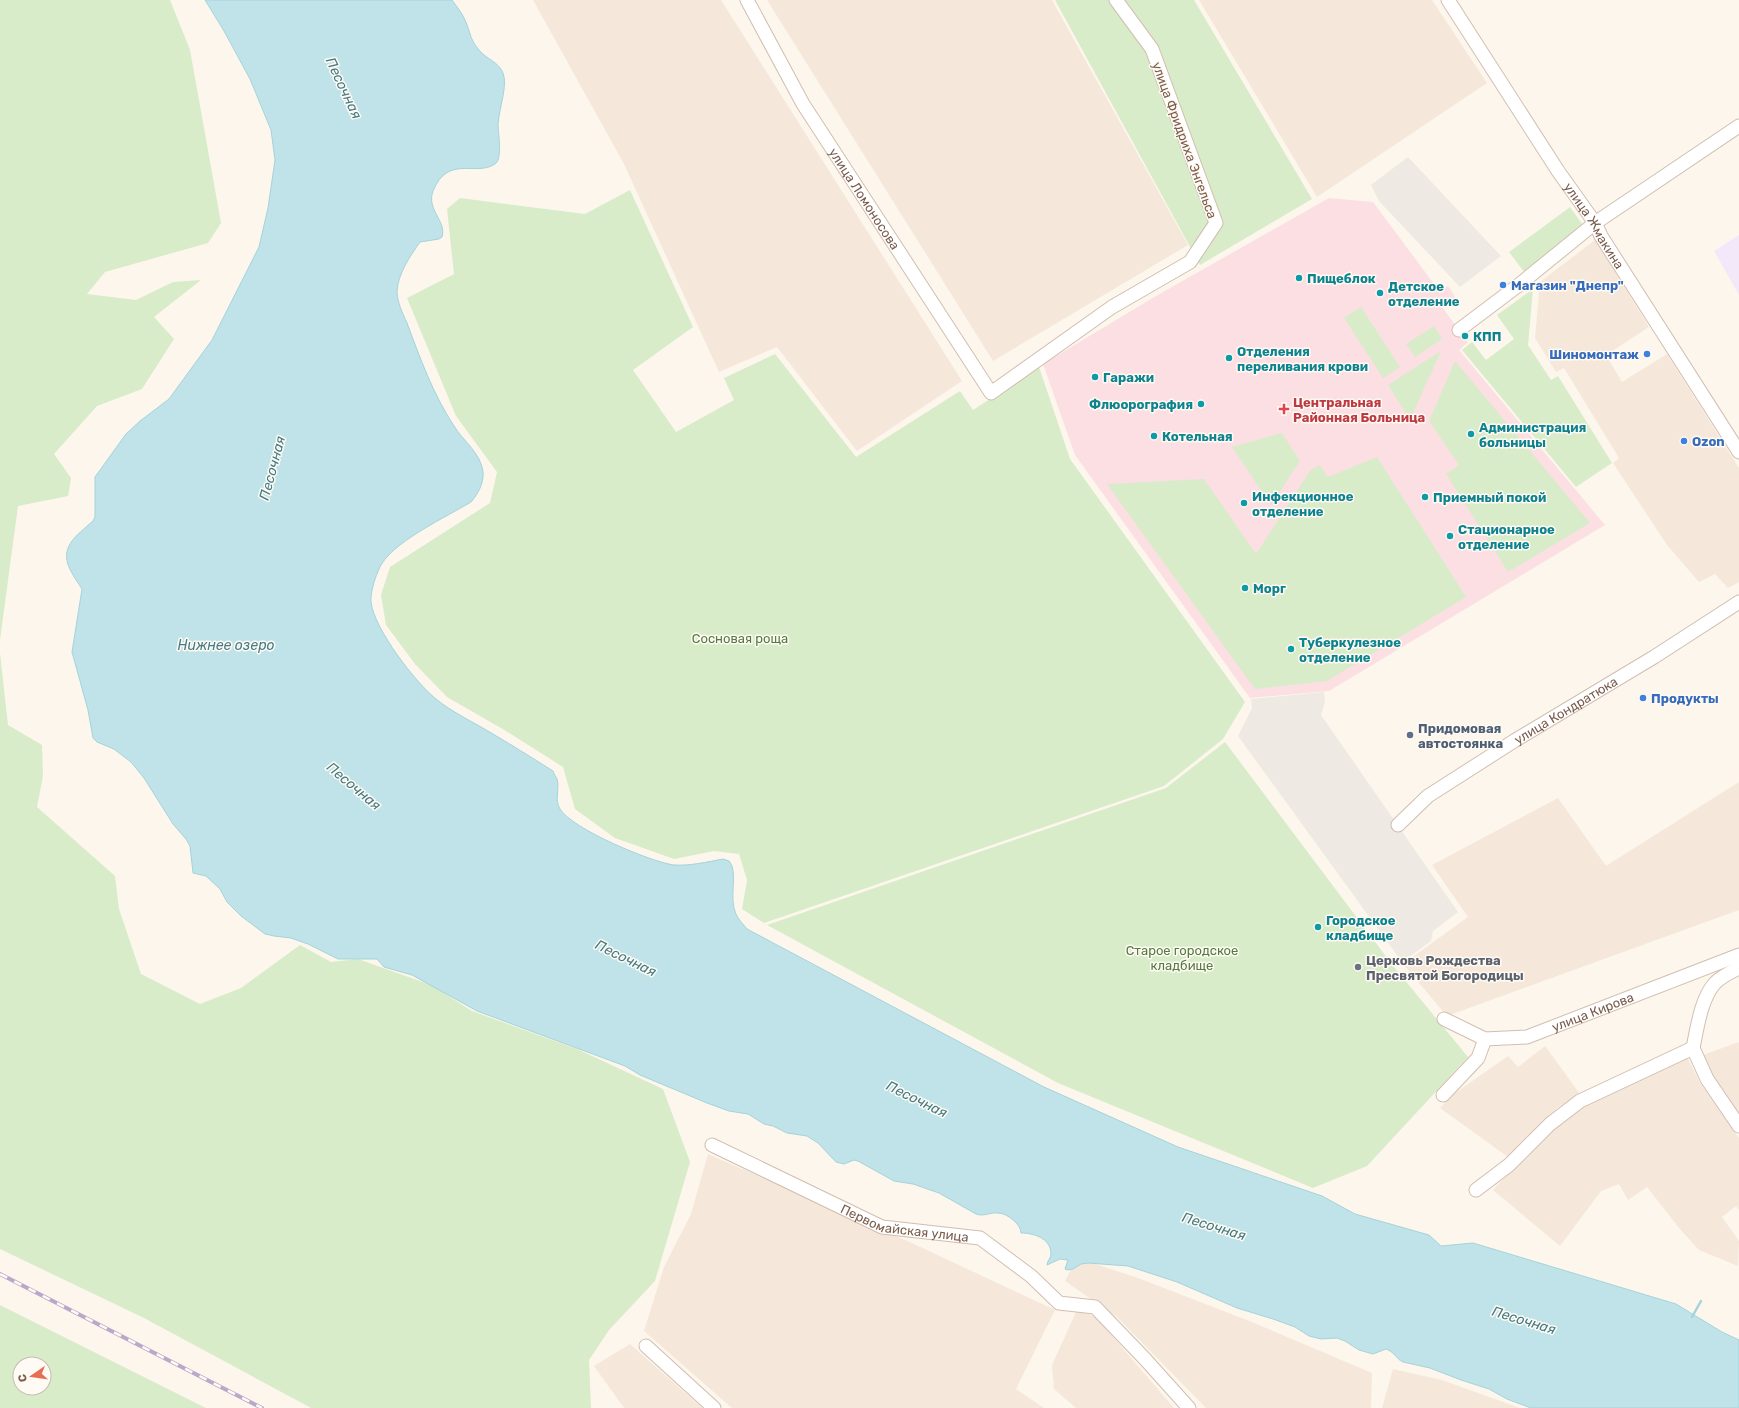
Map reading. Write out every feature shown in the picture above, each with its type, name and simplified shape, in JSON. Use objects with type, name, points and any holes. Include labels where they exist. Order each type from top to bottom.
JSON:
[{"type":"street","name":"улица Ломоносова","points":[[747,0],[803,104],[991,393]]},
{"type":"street","name":"улица Фридриха Энгельса","points":[[991,393],[1112,307],[1190,262],[1216,223],[1152,50],[1116,0]]},
{"type":"street","name":"улица Жмакина","points":[[1448,0],[1558,171],[1596,223],[1601,236],[1739,452]]},
{"type":"street","points":[[1459,330],[1520,284],[1596,223],[1739,126]]},
{"type":"street","name":"улица Кондратюка","points":[[1398,825],[1428,796],[1514,741],[1654,657],[1739,602]]},
{"type":"street","name":"улица Кирова","points":[[1444,1019],[1485,1039],[1527,1037],[1739,955]]},
{"type":"street","points":[[1739,968],[1715,983],[1710,991],[1698,1022],[1693,1048],[1707,1079],[1739,1126]]},
{"type":"street","points":[[1443,1095],[1478,1058],[1485,1039]]},
{"type":"street","points":[[1476,1190],[1509,1165],[1550,1124],[1580,1101],[1693,1048]]},
{"type":"street","name":"Первомайская улица","points":[[712,1145],[882,1227],[980,1238],[1032,1276],[1059,1303],[1095,1307],[1189,1408]]},
{"type":"street","points":[[646,1346],[714,1408]]},
{"type":"shaded area","points":[[533,0],[721,0],[962,381],[857,451],[777,347],[719,372],[624,164]]},
{"type":"shaded area","points":[[767,0],[1052,0],[1188,245],[993,361]]},
{"type":"shaded area","points":[[1199,0],[1432,0],[1487,83],[1317,197]]},
{"type":"shaded area","points":[[1408,157],[1501,256],[1460,287],[1379,201],[1371,185]]},
{"type":"shaded area","name":"Центральная Районная Больница","points":[[1329,198],[1373,202],[1440,292],[1448,286],[1455,297],[1442,307],[1468,342],[1459,350],[1605,525],[1329,691],[1250,698],[1075,455],[1043,364],[1156,296]]},
{"type":"shaded area","points":[[1739,235],[1739,295],[1714,251]]},
{"type":"shaded area","points":[[1595,240],[1649,327],[1606,355],[1622,382],[1667,354],[1739,468],[1739,582],[1728,588],[1715,574],[1699,582],[1667,545],[1613,463],[1619,458],[1564,368],[1556,372],[1535,338],[1540,282]]},
{"type":"shaded area","points":[[1324,692],[1325,702],[1321,715],[1458,912],[1433,931],[1431,941],[1402,962],[1238,736],[1252,708],[1251,699]]},
{"type":"shaded area","points":[[1739,782],[1739,910],[1447,1016],[1403,964],[1468,917],[1432,865],[1558,798],[1606,866]]},
{"type":"shaded area","points":[[1739,1042],[1739,1122],[1700,1056]]},
{"type":"shaded area","points":[[1545,1046],[1580,1094],[1557,1108],[1508,1157],[1440,1108],[1451,1096],[1508,1056],[1518,1067]]},
{"type":"shaded area","points":[[1687,1057],[1700,1083],[1739,1138],[1739,1210],[1736,1206],[1722,1217],[1739,1241],[1738,1266],[1699,1250],[1679,1228],[1647,1187],[1628,1200],[1619,1184],[1601,1191],[1560,1246],[1493,1190],[1553,1127],[1582,1105]]},
{"type":"shaded area","points":[[708,1154],[912,1243],[1055,1310],[1016,1389],[1044,1408],[732,1408],[644,1331],[664,1267],[691,1214]]},
{"type":"shaded area","points":[[1077,1258],[1138,1278],[1252,1322],[1372,1373],[1371,1408],[1206,1408],[1118,1318],[1065,1281]]},
{"type":"shaded area","points":[[1077,1310],[1096,1317],[1174,1408],[1076,1408],[1054,1389],[1052,1365]]},
{"type":"shaded area","points":[[630,1344],[702,1408],[624,1408],[594,1366]]},
{"type":"shaded area","points":[[1393,1369],[1442,1380],[1520,1408],[1382,1408]]},
{"type":"green space","points":[[0,0],[170,0],[190,50],[221,223],[208,243],[105,272],[87,294],[136,300],[173,282],[201,280],[154,317],[174,339],[142,389],[97,406],[54,454],[71,478],[68,496],[18,506],[0,640]]},
{"type":"green space","points":[[1055,0],[1194,0],[1312,199],[1200,265]]},
{"type":"green space","name":"Сосновая роща","points":[[630,190],[693,327],[633,370],[676,432],[734,400],[724,378],[775,354],[856,457],[960,391],[973,410],[1039,367],[1070,459],[1245,702],[1223,739],[1164,786],[764,923],[742,909],[747,880],[739,854],[714,851],[674,859],[615,838],[575,809],[563,767],[506,731],[447,697],[415,664],[386,625],[381,595],[390,567],[490,503],[497,472],[456,416],[407,298],[454,274],[447,209],[460,198],[585,214]]},
{"type":"green space","points":[[1570,207],[1585,228],[1525,273],[1509,252]]},
{"type":"green space","points":[[1533,289],[1528,345],[1551,380],[1558,376],[1612,463],[1576,487],[1462,350],[1472,342],[1486,360],[1514,339],[1497,315]]},
{"type":"green space","points":[[1361,307],[1400,367],[1383,378],[1344,318]]},
{"type":"green space","points":[[1434,326],[1442,339],[1415,357],[1406,344]]},
{"type":"green space","points":[[1441,351],[1410,420],[1388,385]]},
{"type":"green space","points":[[1455,361],[1590,523],[1508,572],[1446,474],[1459,465],[1429,421]]},
{"type":"green space","points":[[1282,433],[1300,461],[1271,505],[1232,447]]},
{"type":"green space","points":[[1377,457],[1466,597],[1327,681],[1255,689],[1107,484],[1204,479],[1256,554],[1310,471],[1320,465],[1328,477]]},
{"type":"green space","points":[[0,653],[8,725],[42,745],[43,776],[37,807],[115,876],[119,909],[141,974],[200,1004],[241,988],[300,945],[331,962],[358,959],[431,985],[472,1011],[577,1049],[663,1089],[690,1162],[655,1281],[609,1330],[589,1360],[591,1408],[311,1408],[144,1318],[0,1249]]},
{"type":"green space","name":"Старое городское кладбище","points":[[1225,742],[1394,967],[1468,1057],[1367,1166],[1313,1188],[1058,1083],[767,925],[1166,788]]},
{"type":"green space","points":[[0,1305],[206,1408],[0,1408]]},
{"type":"water","name":"Нижнее озеро","points":[[205,0],[452,0],[464,17],[476,46],[482,53],[499,66],[503,73],[504,90],[498,124],[500,146],[499,157],[495,164],[487,167],[462,168],[454,170],[446,173],[439,180],[433,191],[432,204],[442,226],[442,237],[439,239],[420,242],[402,272],[397,291],[400,308],[433,389],[446,414],[479,459],[483,472],[483,480],[480,488],[471,502],[411,537],[390,553],[378,570],[374,581],[371,602],[380,626],[397,655],[418,681],[436,699],[448,708],[553,771],[558,783],[558,805],[567,817],[580,826],[595,835],[663,863],[680,865],[698,864],[723,859],[729,861],[732,865],[734,878],[734,908],[738,918],[747,929],[1044,1087],[1178,1147],[1322,1196],[1355,1214],[1429,1235],[1441,1246],[1473,1243],[1676,1304],[1722,1332],[1739,1340],[1739,1408],[1531,1408],[1507,1399],[1489,1389],[1430,1368],[1403,1362],[1392,1352],[1386,1349],[1373,1354],[1359,1350],[1337,1338],[1321,1339],[1309,1336],[1295,1327],[1237,1308],[1177,1282],[1128,1266],[1088,1263],[1081,1264],[1073,1269],[1067,1270],[1065,1269],[1068,1260],[1060,1259],[1047,1265],[1051,1254],[1045,1240],[1036,1235],[1021,1233],[1019,1226],[1002,1213],[982,1215],[976,1214],[939,1193],[913,1184],[894,1181],[858,1161],[854,1160],[844,1164],[836,1162],[818,1143],[807,1136],[787,1133],[773,1126],[764,1124],[748,1114],[729,1111],[707,1103],[640,1075],[625,1066],[477,1011],[412,975],[384,967],[377,959],[338,959],[308,944],[291,938],[265,934],[241,916],[227,902],[220,889],[206,876],[193,873],[190,846],[173,824],[144,778],[131,762],[114,749],[97,742],[93,738],[88,710],[72,652],[82,589],[72,573],[68,564],[67,556],[70,543],[93,521],[95,517],[95,477],[126,434],[140,421],[169,399],[212,340],[259,247],[268,208],[275,160],[271,130],[250,79]]},
{"type":"waterway","points":[[1692,1317],[1701,1301]]},
{"type":"railway","points":[[0,1274],[262,1408]]},
{"type":"place","name":"Пищеблок","points":[[1299,278]]},
{"type":"place","name":"Магазин \"Днепр\"","points":[[1503,285]]},
{"type":"place","name":"Детское отделение","points":[[1380,293]]},
{"type":"place","name":"КПП","points":[[1465,336]]},
{"type":"place","name":"Шиномонтаж","points":[[1647,354]]},
{"type":"place","name":"Отделения переливания крови","points":[[1229,358]]},
{"type":"place","name":"Гаражи","points":[[1095,377]]},
{"type":"place","name":"Флюорография","points":[[1201,404]]},
{"type":"place","name":"Центральная Районная Больница","points":[[1284,409]]},
{"type":"place","name":"Администрация больницы","points":[[1471,434]]},
{"type":"place","name":"Котельная","points":[[1154,436]]},
{"type":"place","name":"Ozon","points":[[1684,441]]},
{"type":"place","name":"Приемный покой","points":[[1425,497]]},
{"type":"place","name":"Инфекционное отделение","points":[[1244,503]]},
{"type":"place","name":"Стационарное отделение","points":[[1450,536]]},
{"type":"place","name":"Морг","points":[[1245,588]]},
{"type":"place","name":"Туберкулезное отделение","points":[[1291,649]]},
{"type":"place","name":"Продукты","points":[[1643,698]]},
{"type":"place","name":"Придомовая автостоянка","points":[[1410,735]]},
{"type":"place","name":"Городское кладбище","points":[[1318,927]]},
{"type":"place","name":"Церковь Рождества Пресвятой Богородицы","points":[[1358,967]]},
{"type":"water label","name":"Песочная","points":[[344,88]]},
{"type":"water label","name":"Песочная","points":[[272,468]]},
{"type":"water label","name":"Песочная","points":[[354,786]]},
{"type":"water label","name":"Песочная","points":[[626,958]]},
{"type":"water label","name":"Песочная","points":[[917,1099]]},
{"type":"water label","name":"Песочная","points":[[1214,1226]]},
{"type":"water label","name":"Песочная","points":[[1524,1320]]}]
